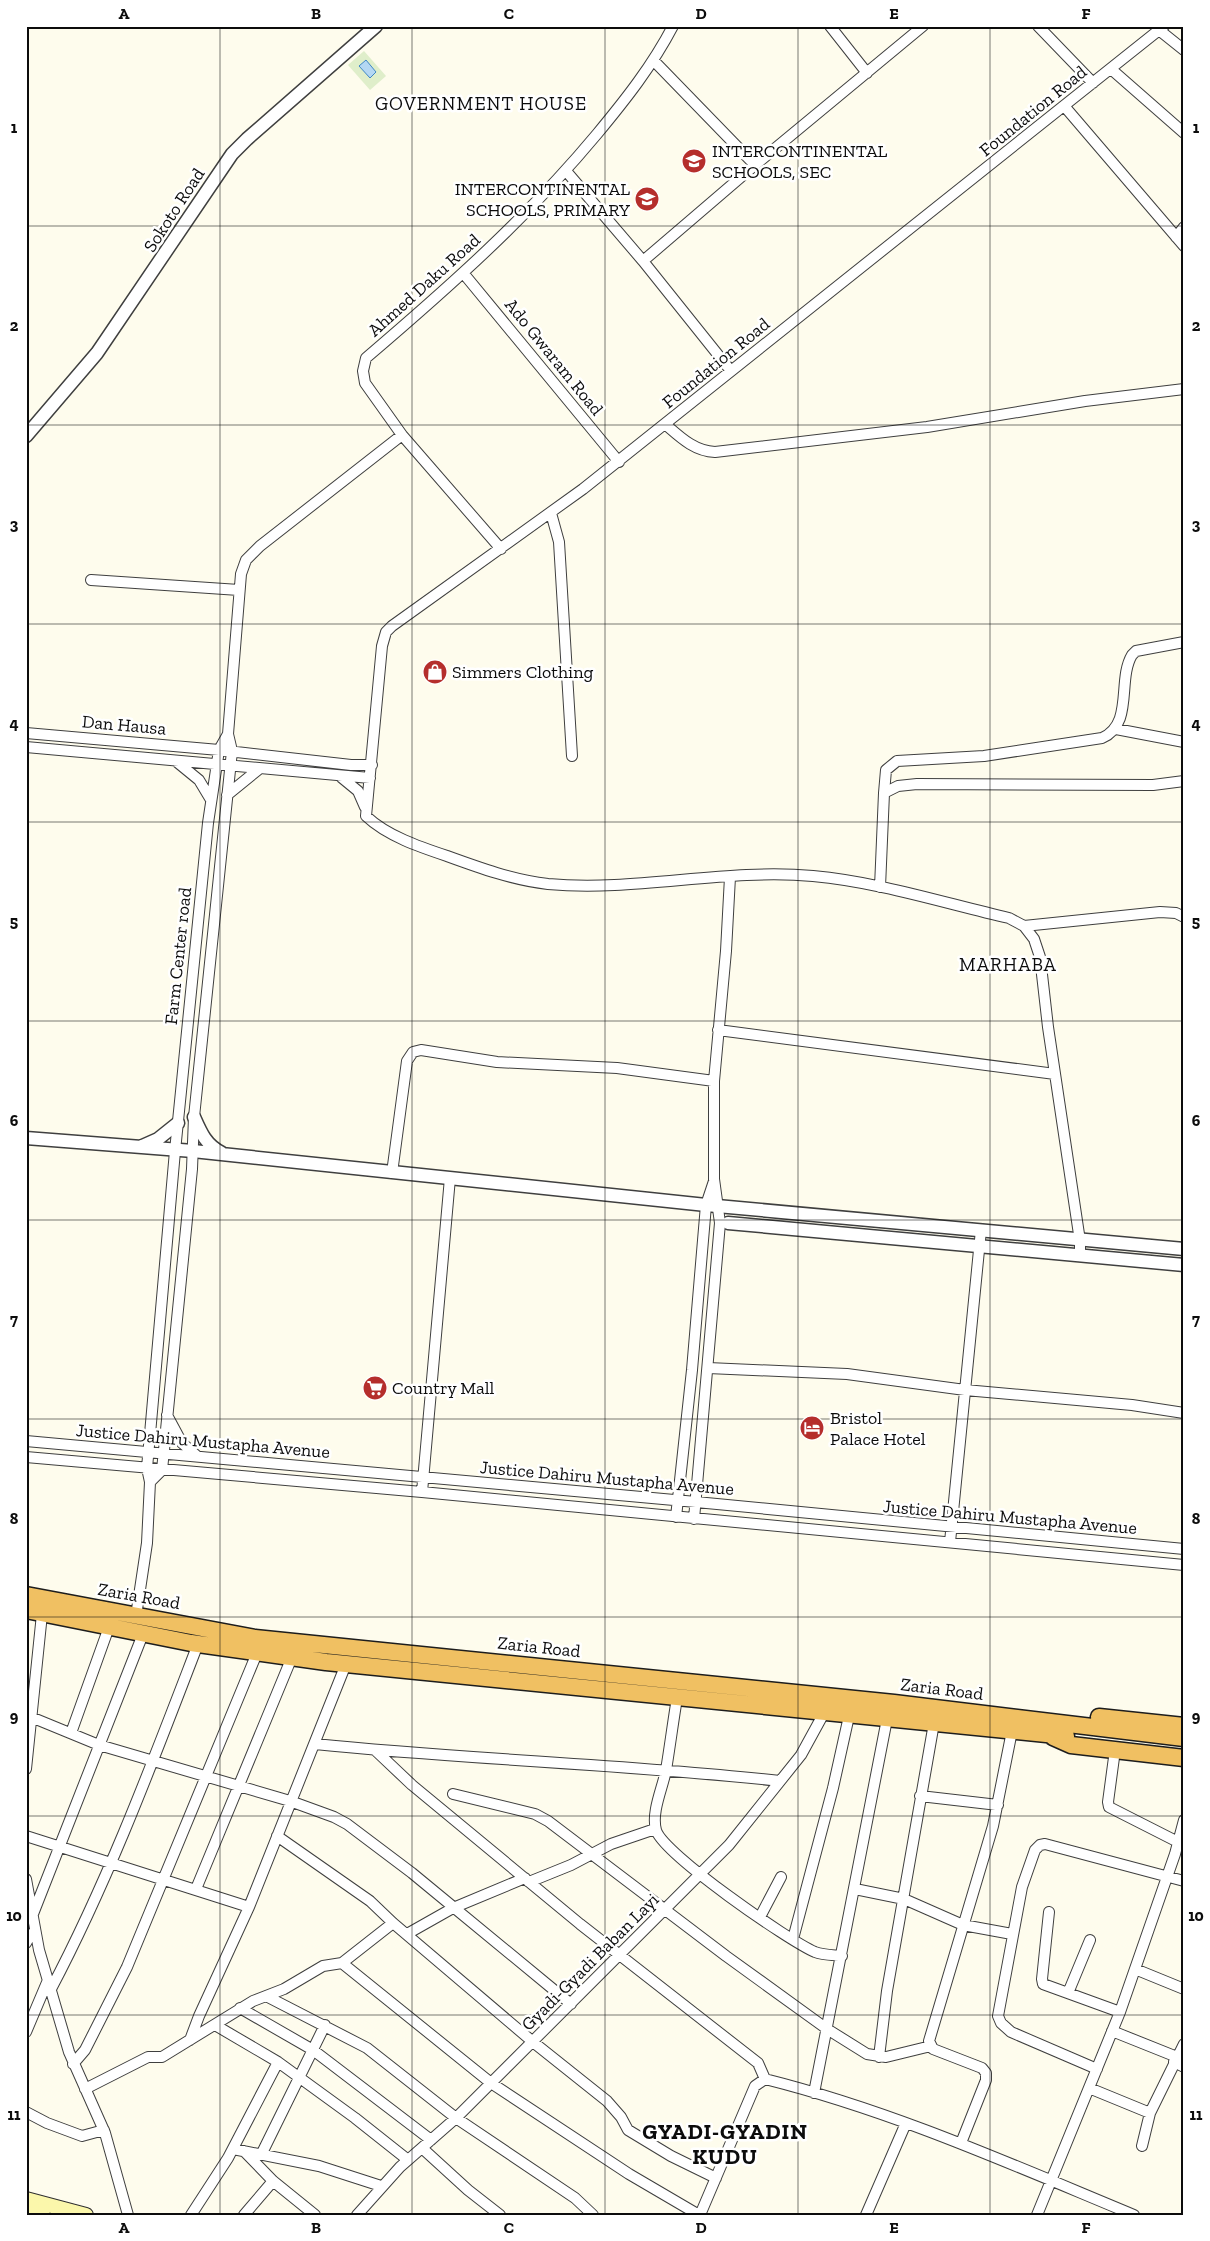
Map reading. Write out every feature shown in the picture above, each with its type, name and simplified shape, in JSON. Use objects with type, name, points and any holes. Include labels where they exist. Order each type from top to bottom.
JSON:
[{"type":"highway","name":"Zaria Road","points":[[26,1595],[255,1638],[894,1703],[1048,1729],[1072,1744],[1184,1758]]},
{"type":"highway","name":"Zaria Road","points":[[34,1612],[198,1644],[346,1664],[850,1716],[1012,1730],[1071,1730]]},
{"type":"highway","name":"Zaria Road","points":[[1048,1729],[1065,1716],[1080,1715],[1184,1726]]},
{"type":"highway","points":[[1071,1730],[1184,1738]]},
{"type":"highway","points":[[1071,1730],[1184,1748]]},
{"type":"main road","points":[[26,2199],[86,2215]]},
{"type":"main road","points":[[26,2209],[43,2215]]},
{"type":"street","name":"Sokoto Road","points":[[26,436],[98,353],[232,154],[376,26]]},
{"type":"street","name":"Ahmed Daku Road","points":[[501,549],[402,434],[365,383],[363,371],[366,358],[464,274],[566,172],[654,61],[673,26]]},
{"type":"street","points":[[830,26],[867,73]]},
{"type":"street","points":[[643,261],[755,164],[923,26]]},
{"type":"street","points":[[1038,26],[1093,84]]},
{"type":"street","points":[[1162,28],[1184,50]]},
{"type":"street","name":"Foundation Road","points":[[366,807],[372,765],[382,646],[386,632],[404,616],[501,549],[619,462],[730,371],[1065,107],[1162,28]]},
{"type":"street","points":[[654,61],[755,164]]},
{"type":"street","points":[[1111,69],[1184,133]]},
{"type":"street","points":[[1065,107],[1184,246]]},
{"type":"street","points":[[566,172],[643,261],[730,371]]},
{"type":"street","points":[[1176,237],[1184,226]]},
{"type":"street","name":"Ado Gwaram Road","points":[[464,274],[619,462]]},
{"type":"street","points":[[665,424],[685,441],[704,451],[715,452],[927,427],[1085,400],[1184,389]]},
{"type":"street","points":[[150,1482],[162,1470],[193,1151],[194,1118],[231,766],[232,751],[228,734],[239,590],[246,560],[260,546],[402,434]]},
{"type":"street","points":[[551,513],[559,542],[572,756]]},
{"type":"street","points":[[91,580],[239,590]]},
{"type":"street","points":[[1116,729],[1132,655],[1136,652],[1184,642]]},
{"type":"street","points":[[880,887],[886,770],[897,762],[984,756],[1102,738],[1116,729],[1184,742]]},
{"type":"street","name":"Dan Hausa","points":[[26,733],[232,751],[351,765],[372,765]]},
{"type":"street","points":[[219,750],[228,734]]},
{"type":"street","name":"Dan Hausa","points":[[26,747],[341,777],[370,778]]},
{"type":"street","name":"Farm Center road","points":[[136,1616],[147,1543],[150,1482],[147,1468],[175,1151],[211,800],[219,750]]},
{"type":"street","points":[[177,761],[199,780],[211,800]]},
{"type":"street","points":[[227,795],[259,769]]},
{"type":"street","points":[[341,777],[358,791],[366,807],[366,816],[374,824],[423,848],[510,878],[549,884],[588,885],[650,884],[770,874],[814,876],[880,887],[1008,918],[1024,926],[1034,939],[1040,957],[1080,1241],[1080,1256]]},
{"type":"street","points":[[884,793],[898,786],[917,784],[1144,785],[1184,781]]},
{"type":"street","points":[[676,1517],[713,1206],[714,1080],[730,877]]},
{"type":"street","points":[[1024,926],[1160,912],[1176,913],[1184,917]]},
{"type":"street","points":[[718,1030],[1055,1074]]},
{"type":"street","points":[[392,1173],[408,1061],[413,1052],[421,1050],[497,1062],[617,1068],[714,1080]]},
{"type":"street","points":[[194,1118],[210,1147],[228,1157]]},
{"type":"street","points":[[137,1148],[158,1139],[178,1123]]},
{"type":"street","points":[[26,1138],[193,1151],[228,1157],[713,1206],[1184,1249]]},
{"type":"street","points":[[422,1492],[425,1478],[450,1178]]},
{"type":"street","points":[[694,1519],[720,1223],[713,1206]]},
{"type":"street","points":[[728,1223],[1184,1265]]},
{"type":"street","points":[[950,1542],[981,1230]]},
{"type":"street","points":[[708,1368],[847,1374],[965,1390],[1132,1404],[1184,1413]]},
{"type":"street","points":[[166,1415],[182,1443],[197,1456]]},
{"type":"street","name":"Justice Dahiru Mustapha Avenue","points":[[26,1441],[678,1500],[1184,1549]]},
{"type":"street","points":[[26,1457],[422,1492],[1184,1565]]},
{"type":"street","points":[[26,1770],[34,1612]]},
{"type":"street","points":[[71,1733],[109,1627]]},
{"type":"street","points":[[128,2215],[104,2130],[73,2064],[49,1984],[30,1936],[34,1914],[143,1634]]},
{"type":"street","points":[[26,2032],[49,1984],[83,1926],[154,1760],[198,1644]]},
{"type":"street","points":[[73,2064],[85,2050],[127,1967],[257,1653]]},
{"type":"street","points":[[196,1889],[292,1657]]},
{"type":"street","points":[[190,2040],[199,2016],[249,1907],[290,1800],[315,1744],[346,1664]]},
{"type":"street","points":[[677,1698],[666,1770],[656,1814],[656,1829],[661,1840],[672,1852],[700,1874],[793,1939],[818,1952],[842,1956]]},
{"type":"street","name":"Gyadi-Gyadi Baban Layi","points":[[357,2215],[381,2186],[456,2118],[620,1956],[747,1824],[801,1755],[824,1713]]},
{"type":"street","points":[[29,1716],[99,1745],[290,1800],[347,1824],[412,1873],[571,2004]]},
{"type":"street","points":[[793,1939],[850,1716]]},
{"type":"street","points":[[814,2093],[887,1719]]},
{"type":"street","points":[[879,2057],[887,1991],[934,1723]]},
{"type":"street","points":[[961,2142],[986,2080],[986,2073],[982,2068],[934,2049],[931,2046],[930,2033],[998,1805],[1012,1730]]},
{"type":"street","points":[[315,1744],[375,1750],[666,1770],[780,1781]]},
{"type":"street","points":[[375,1750],[412,1785],[527,1880],[620,1956],[700,2016],[758,2063],[765,2079]]},
{"type":"street","points":[[1115,1750],[1109,1806],[1178,1842]]},
{"type":"street","points":[[453,1794],[535,1814],[554,1824],[665,1911],[827,2029],[867,2054],[886,2058],[931,2046]]},
{"type":"street","points":[[920,1796],[998,1805]]},
{"type":"street","points":[[1037,2215],[1120,2012],[1184,1820]]},
{"type":"street","points":[[407,1934],[453,1908],[593,1854],[611,1844],[656,1829]]},
{"type":"street","points":[[26,1836],[249,1907]]},
{"type":"street","points":[[277,1836],[346,1882],[370,1901],[393,1923],[533,2042],[607,2101],[621,2117],[628,2130],[671,2156],[716,2178]]},
{"type":"street","points":[[1097,2069],[1011,2032],[1001,2023],[998,2012],[1012,1934],[1022,1887],[1035,1850],[1040,1845],[1045,1844],[1184,1881]]},
{"type":"street","points":[[760,1917],[781,1877]]},
{"type":"street","points":[[26,1879],[34,1914]]},
{"type":"street","points":[[855,1889],[904,1899],[963,1925],[1012,1934]]},
{"type":"street","points":[[1049,1912],[1043,1984],[1120,2012]]},
{"type":"street","points":[[85,2089],[148,2057],[162,2057],[215,2026],[240,2008],[322,1966],[342,1963],[393,1923]]},
{"type":"street","points":[[1068,1993],[1090,1940]]},
{"type":"street","points":[[342,1963],[491,2083],[629,2174],[699,2215],[755,2086],[765,2079]]},
{"type":"street","points":[[1135,1969],[1184,1989]]},
{"type":"street","points":[[266,1996],[368,2048],[456,2118],[574,2198],[593,2215]]},
{"type":"street","points":[[240,2008],[313,2050],[431,2140]]},
{"type":"street","points":[[261,2155],[325,2025]]},
{"type":"street","points":[[215,2026],[278,2062],[408,2160]]},
{"type":"street","points":[[1112,2030],[1178,2062]]},
{"type":"street","points":[[1142,2146],[1150,2113],[1178,2062],[1184,2044]]},
{"type":"street","points":[[191,2215],[233,2149],[278,2062]]},
{"type":"street","points":[[765,2079],[814,2093],[961,2142],[1134,2215]]},
{"type":"street","points":[[1089,2088],[1150,2113]]},
{"type":"street","points":[[26,2112],[47,2123],[82,2136],[104,2130]]},
{"type":"street","points":[[866,2215],[906,2123]]},
{"type":"street","points":[[422,2148],[468,2190],[500,2215]]},
{"type":"street","points":[[233,2149],[319,2166],[381,2186]]},
{"type":"street","points":[[244,2151],[273,2181],[315,2215]]},
{"type":"street","points":[[244,2215],[273,2181]]},
{"type":"green space","points":[[364,51],[386,76],[370,90],[348,65]]},
{"type":"water","points":[[366,60],[376,72],[370,78],[359,66]]},
{"type":"place","name":"INTERCONTINENTAL SCHOOLS, SEC","points":[[694,161]]},
{"type":"place","name":"INTERCONTINENTAL SCHOOLS, PRIMARY","points":[[647,199]]},
{"type":"place","name":"Simmers Clothing","points":[[435,672]]},
{"type":"place","name":"Country Mall","points":[[375,1388]]},
{"type":"place","name":"Bristol Palace Hotel","points":[[812,1428]]},
{"type":"district","name":"GOVERNMENT HOUSE","points":[[481,103]]},
{"type":"district","name":"MARHABA","points":[[1008,964]]},
{"type":"district","name":"GYADI-GYADIN KUDU","points":[[725,2144]]}]
